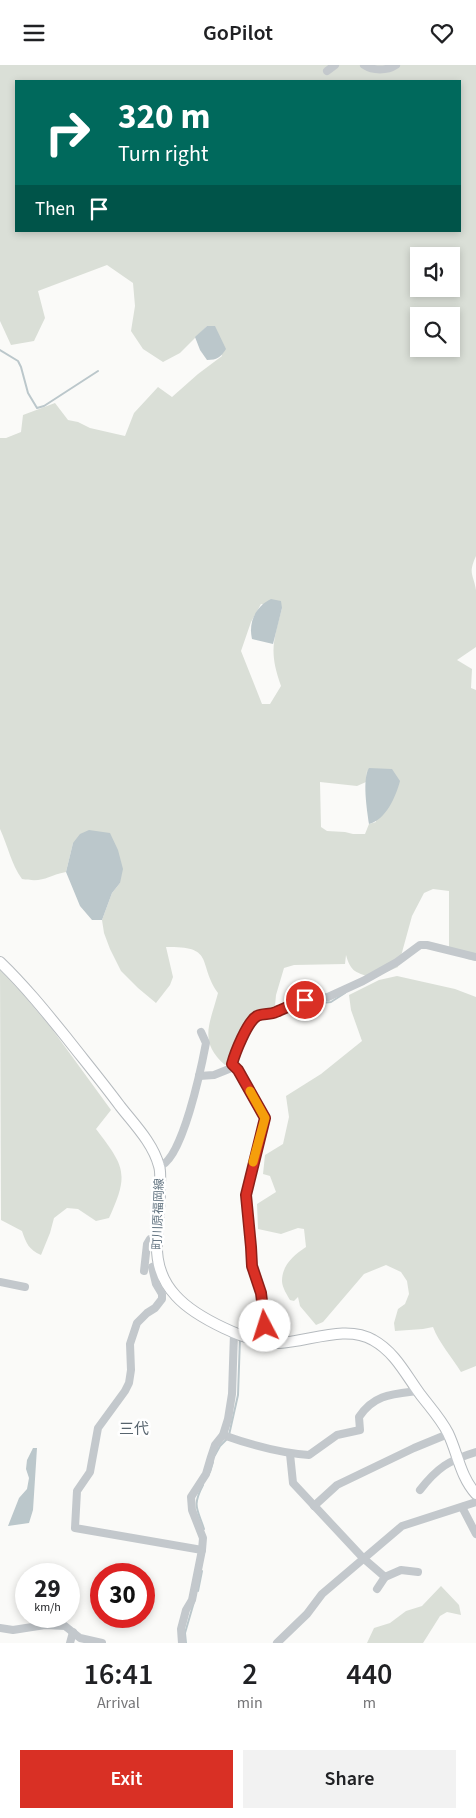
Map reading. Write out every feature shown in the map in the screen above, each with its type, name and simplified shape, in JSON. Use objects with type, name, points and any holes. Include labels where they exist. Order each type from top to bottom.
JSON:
[{"type":"main road","name":"町川原福岡線","points":[[0,962],[35,999],[147,1142],[159,1166],[160,1193],[155,1266],[172,1292],[186,1306],[234,1333],[261,1342],[279,1343],[342,1334],[371,1338],[383,1346],[395,1358],[448,1434],[469,1486],[476,1494]]},
{"type":"street","points":[[328,71],[335,65]]},
{"type":"street","points":[[364,65],[370,69],[390,69],[396,65]]},
{"type":"street","points":[[199,1076],[219,1074],[229,1069],[236,1050],[252,1020],[257,1016],[272,1014],[294,1003],[305,1000],[328,997],[363,981],[397,962],[420,945],[476,957]]},
{"type":"street","points":[[159,1166],[164,1166],[169,1160],[187,1121],[206,1043],[201,1032]]},
{"type":"street","points":[[232,1064],[238,1070],[265,1118],[246,1195],[252,1266],[264,1304],[265,1326],[261,1342]]},
{"type":"street","points":[[144,1271],[147,1244],[150,1239],[157,1240]]},
{"type":"street","points":[[145,1258],[155,1266],[156,1284],[162,1294],[162,1299],[155,1308],[146,1313],[137,1323],[132,1335],[129,1383],[98,1428],[90,1472],[77,1491],[75,1528],[202,1550]]},
{"type":"street","points":[[0,1282],[25,1287]]},
{"type":"street","points":[[162,1296],[172,1292]]},
{"type":"street","points":[[182,1643],[181,1629],[186,1610],[192,1600],[202,1550],[202,1538],[192,1510],[191,1497],[206,1473],[215,1445],[223,1435],[228,1419],[232,1394],[234,1333]]},
{"type":"street","points":[[223,1435],[254,1446],[290,1454],[309,1455],[337,1435],[360,1430],[359,1417],[365,1407],[379,1398],[418,1391]]},
{"type":"street","points":[[314,1506],[337,1485],[368,1469],[448,1434]]},
{"type":"street","points":[[420,1490],[429,1478],[452,1460],[476,1452]]},
{"type":"street","points":[[290,1454],[293,1483],[363,1559],[385,1577]]},
{"type":"street","points":[[276,1643],[307,1614],[322,1593],[402,1526],[476,1502]]},
{"type":"street","points":[[462,1507],[476,1534]]},
{"type":"street","points":[[377,1589],[385,1577],[401,1570],[418,1572]]},
{"type":"street","points":[[0,1628],[13,1630],[45,1625],[65,1625],[80,1638],[102,1643]]},
{"type":"street","points":[[70,1643],[73,1632]]},
{"type":"shaded area","points":[[0,65],[476,65],[476,556],[472,573],[476,590],[476,647],[457,660],[472,669],[471,688],[476,690],[476,961],[467,959],[449,948],[449,891],[433,889],[424,893],[412,916],[398,967],[373,978],[352,969],[346,955],[345,964],[294,965],[284,968],[276,995],[275,1006],[249,1020],[243,1027],[231,1063],[225,1065],[211,1048],[209,1040],[208,1032],[218,993],[199,953],[182,947],[166,947],[173,977],[170,985],[156,1003],[121,971],[104,933],[102,920],[112,893],[120,883],[73,843],[66,872],[41,880],[22,879],[12,861],[0,829],[0,438],[6,438],[21,432],[23,415],[55,403],[68,420],[78,422],[90,428],[125,436],[134,413],[158,387],[172,397],[222,356],[207,326],[180,353],[163,362],[143,349],[131,331],[135,306],[133,283],[107,265],[38,291],[45,318],[34,341],[11,345],[0,321]],"holes":[[[261,604],[282,608],[274,647],[275,664],[281,686],[270,704],[262,704],[241,651],[251,622]],[[367,770],[376,822],[369,824],[365,834],[327,831],[321,827],[320,782],[357,786],[366,782]]]},
{"type":"shaded area","points":[[207,326],[215,326],[226,349],[218,357],[210,360],[207,360],[200,350],[195,337]]},
{"type":"shaded area","points":[[271,599],[281,601],[282,608],[273,644],[252,639],[251,633],[254,615],[261,606]]},
{"type":"shaded area","points":[[369,768],[392,769],[400,781],[393,800],[385,813],[375,822],[369,824],[365,787]]},
{"type":"shaded area","points":[[89,830],[110,833],[118,850],[123,869],[120,883],[112,893],[102,920],[92,920],[80,906],[66,872],[73,843],[80,834]]},
{"type":"shaded area","points":[[0,970],[52,1029],[111,1110],[96,1129],[113,1152],[121,1170],[120,1190],[109,1218],[96,1221],[78,1209],[67,1208],[54,1218],[41,1255],[28,1246],[22,1231],[1,1220]]},
{"type":"shaded area","points":[[397,976],[455,989],[476,997],[476,1366],[461,1372],[433,1327],[395,1331],[394,1323],[398,1309],[405,1304],[409,1294],[407,1281],[401,1272],[386,1265],[364,1274],[323,1322],[316,1325],[300,1306],[298,1297],[294,1301],[290,1300],[282,1283],[286,1265],[306,1247],[304,1229],[298,1228],[281,1234],[258,1229],[257,1204],[276,1192],[270,1176],[263,1174],[265,1155],[283,1144],[289,1117],[286,1096],[321,1074],[362,1041],[351,1010],[349,995],[379,980]]},
{"type":"shaded area","points":[[33,1448],[37,1448],[33,1510],[29,1523],[8,1526],[19,1498],[27,1489],[29,1478],[26,1469],[27,1460]]},
{"type":"shaded area","points":[[441,1586],[459,1605],[461,1615],[447,1612],[440,1616],[423,1643],[367,1643],[374,1628],[390,1623],[406,1611],[422,1606]]},
{"type":"waterway","points":[[0,350],[18,361],[28,393],[37,408],[44,406],[98,371]]},
{"type":"waterway","points":[[302,1005],[331,1002],[345,993]]},
{"type":"waterway","points":[[243,1204],[246,1236]]},
{"type":"waterway","points":[[241,1331],[246,1323],[257,1326],[260,1324],[260,1309],[257,1295]]},
{"type":"waterway","points":[[229,1435],[238,1395],[240,1338]]},
{"type":"waterway","points":[[215,1455],[227,1439]]},
{"type":"waterway","points":[[210,1472],[213,1462]]},
{"type":"waterway","points":[[203,1485],[197,1507],[204,1529]]},
{"type":"waterway","points":[[198,1591],[202,1571]]},
{"type":"waterway","points":[[186,1643],[185,1633],[194,1602]]},
{"type":"slow traffic","points":[[250,1091],[265,1118],[253,1162]]},
{"type":"district","name":"三代","points":[[134,1429]]},
{"type":"route","points":[[265,1326],[264,1304],[252,1266],[246,1195],[250,1172],[265,1118],[238,1070],[232,1064],[236,1050],[252,1020],[257,1016],[272,1014],[294,1003],[305,1000]]}]
